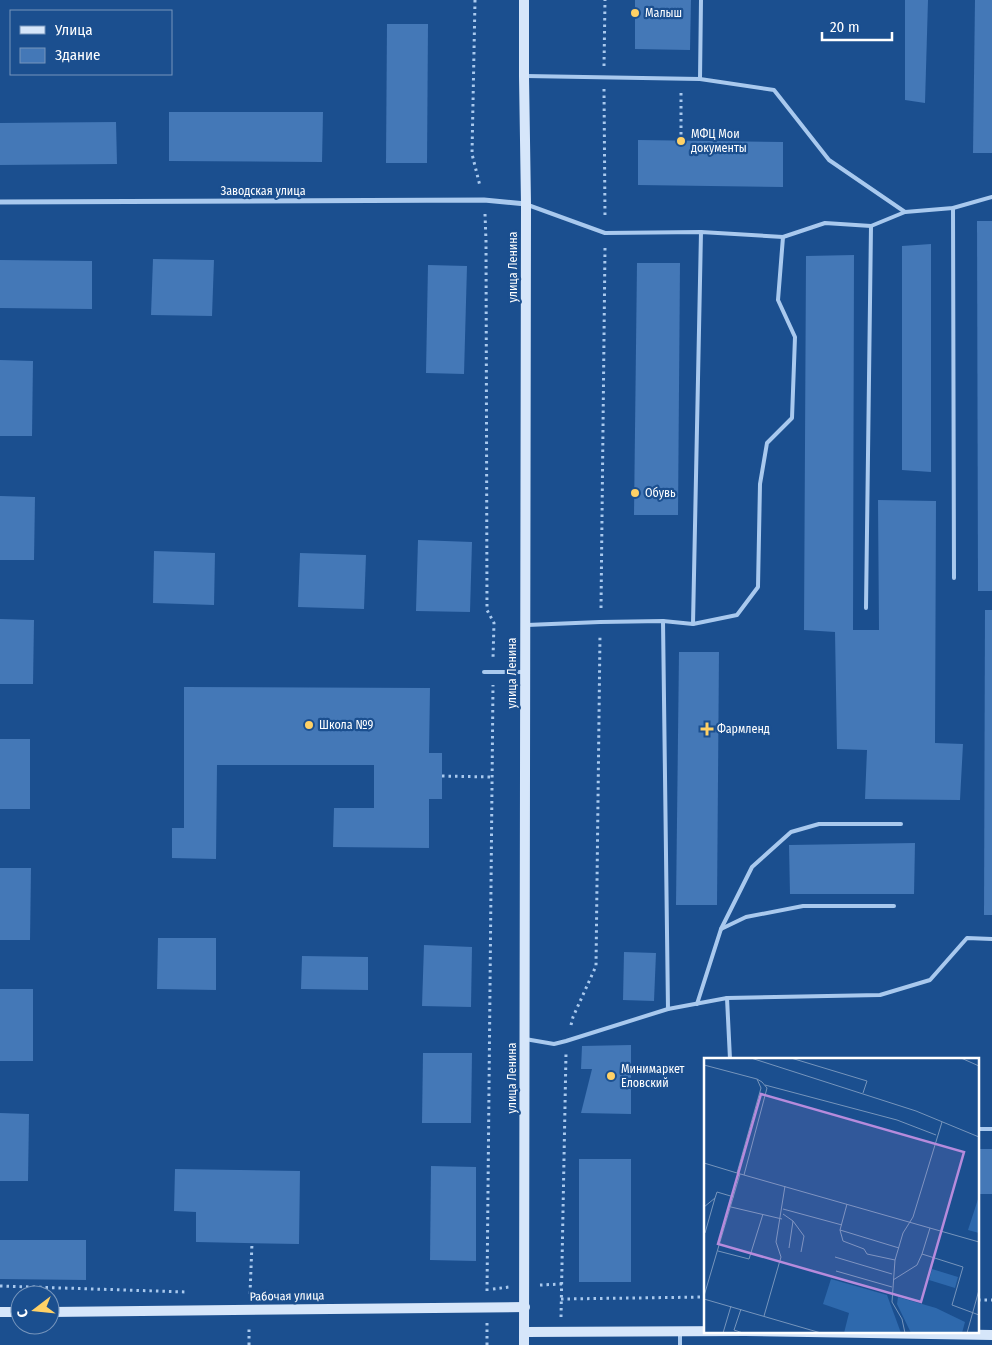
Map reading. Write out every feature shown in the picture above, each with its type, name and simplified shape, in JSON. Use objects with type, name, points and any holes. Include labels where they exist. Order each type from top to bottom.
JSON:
[{"type":"street","name":"улица Ленина","points":[[524,0],[526,204],[524,1345]]},
{"type":"street","name":"Заводская улица","points":[[0,202],[484,200],[526,204]]},
{"type":"street","name":"Рабочая улица","points":[[60,1312],[525,1306]]},
{"type":"street","points":[[524,1332],[704,1332]]},
{"type":"street","points":[[807,1332],[992,1335]]},
{"type":"lane","points":[[700,79],[701,0]]},
{"type":"lane","points":[[524,76],[700,79],[774,90],[829,160],[906,212]]},
{"type":"lane","points":[[526,204],[605,233],[701,232],[783,237],[825,223],[870,226],[906,212],[953,208],[992,197]]},
{"type":"lane","points":[[953,208],[954,578]]},
{"type":"lane","points":[[866,608],[870,226]]},
{"type":"lane","points":[[693,624],[701,232]]},
{"type":"lane","points":[[525,625],[663,621],[693,624],[737,615],[758,587],[760,484],[767,443],[792,418],[795,337],[778,300],[783,237]]},
{"type":"lane","points":[[663,621],[668,1009]]},
{"type":"lane","points":[[484,672],[525,672]]},
{"type":"lane","points":[[697,1004],[721,929],[752,867],[791,832],[819,824],[901,824]]},
{"type":"lane","points":[[721,929],[746,917],[803,906],[894,906]]},
{"type":"lane","points":[[524,1039],[554,1044],[668,1009],[727,998],[880,995],[930,980],[966,938],[992,939]]},
{"type":"lane","points":[[727,998],[730,1058]]},
{"type":"lane","points":[[680,1332],[680,1345]]},
{"type":"path","points":[[605,0],[605,233],[596,966],[573,1017],[566,1041],[561,1299],[704,1297]]},
{"type":"path","points":[[681,78],[681,141]]},
{"type":"path","points":[[442,776],[492,777]]},
{"type":"path","points":[[478,1290],[525,1285],[562,1284]]},
{"type":"path","points":[[0,1286],[192,1292]]},
{"type":"building","points":[[635,0],[691,0],[690,50],[635,49]]},
{"type":"building","points":[[905,0],[928,0],[925,103],[905,100]]},
{"type":"building","points":[[975,0],[992,0],[992,153],[973,153]]},
{"type":"building","points":[[387,24],[428,24],[427,163],[386,163]]},
{"type":"building","points":[[169,112],[323,112],[322,162],[169,161]]},
{"type":"building","points":[[116,122],[117,164],[0,165],[0,123]]},
{"type":"building","points":[[638,140],[783,142],[783,187],[638,185]]},
{"type":"building","points":[[977,221],[992,221],[992,591],[978,591]]},
{"type":"building","points":[[931,244],[931,472],[902,470],[902,246]]},
{"type":"building","points":[[854,255],[853,630],[879,630],[878,500],[936,501],[935,743],[963,744],[960,800],[865,799],[867,750],[837,749],[835,632],[804,630],[806,256]]},
{"type":"building","points":[[153,259],[214,260],[212,316],[151,315]]},
{"type":"building","points":[[0,260],[92,261],[92,309],[0,308]]},
{"type":"building","points":[[637,263],[680,263],[678,515],[634,515]]},
{"type":"building","points":[[428,265],[467,266],[464,374],[426,373]]},
{"type":"building","points":[[0,360],[33,361],[32,436],[0,436]]},
{"type":"building","points":[[0,496],[35,497],[34,560],[0,560]]},
{"type":"building","points":[[418,540],[472,542],[470,612],[416,611]]},
{"type":"building","points":[[154,551],[215,553],[214,605],[153,603]]},
{"type":"building","points":[[300,553],[366,555],[364,609],[298,607]]},
{"type":"building","points":[[985,610],[992,610],[992,915],[984,915]]},
{"type":"building","points":[[0,619],[34,620],[33,684],[0,684]]},
{"type":"building","points":[[679,652],[719,652],[717,905],[676,905]]},
{"type":"building","points":[[184,687],[430,688],[429,753],[442,753],[442,799],[429,799],[429,848],[333,847],[334,808],[374,808],[374,765],[217,765],[216,859],[172,858],[172,828],[184,828]]},
{"type":"building","points":[[0,739],[30,739],[30,809],[0,809]]},
{"type":"building","points":[[915,843],[914,894],[790,894],[789,845]]},
{"type":"building","points":[[0,868],[31,868],[30,940],[0,940]]},
{"type":"building","points":[[158,938],[216,938],[216,990],[157,989]]},
{"type":"building","points":[[424,945],[472,947],[471,1007],[422,1006]]},
{"type":"building","points":[[624,952],[656,953],[654,1001],[623,1000]]},
{"type":"building","points":[[302,956],[368,957],[368,990],[301,989]]},
{"type":"building","points":[[0,989],[33,989],[33,1061],[0,1061]]},
{"type":"building","name":"Минимаркет Еловский","points":[[631,1045],[631,1114],[581,1113],[592,1069],[581,1069],[582,1046]]},
{"type":"building","points":[[423,1053],[472,1053],[471,1123],[422,1123]]},
{"type":"building","points":[[0,1113],[29,1114],[28,1181],[0,1181]]},
{"type":"building","points":[[980,1149],[992,1149],[992,1194],[980,1194]]},
{"type":"building","points":[[579,1159],[631,1159],[631,1282],[579,1282]]},
{"type":"building","points":[[431,1166],[476,1167],[476,1261],[430,1260]]},
{"type":"building","points":[[175,1169],[300,1171],[299,1244],[196,1242],[196,1212],[174,1211]]},
{"type":"building","points":[[0,1240],[86,1240],[86,1280],[0,1279]]},
{"type":"place","name":"Малыш","points":[[635,13]]},
{"type":"place","name":"МФЦ Мои документы","points":[[681,141]]},
{"type":"place","name":"Обувь","points":[[635,493]]},
{"type":"place","name":"Школа №9","points":[[309,725]]},
{"type":"place","name":"Фармленд","points":[[707,729]]},
{"type":"place","name":"Минимаркет Еловский","points":[[611,1076]]}]
